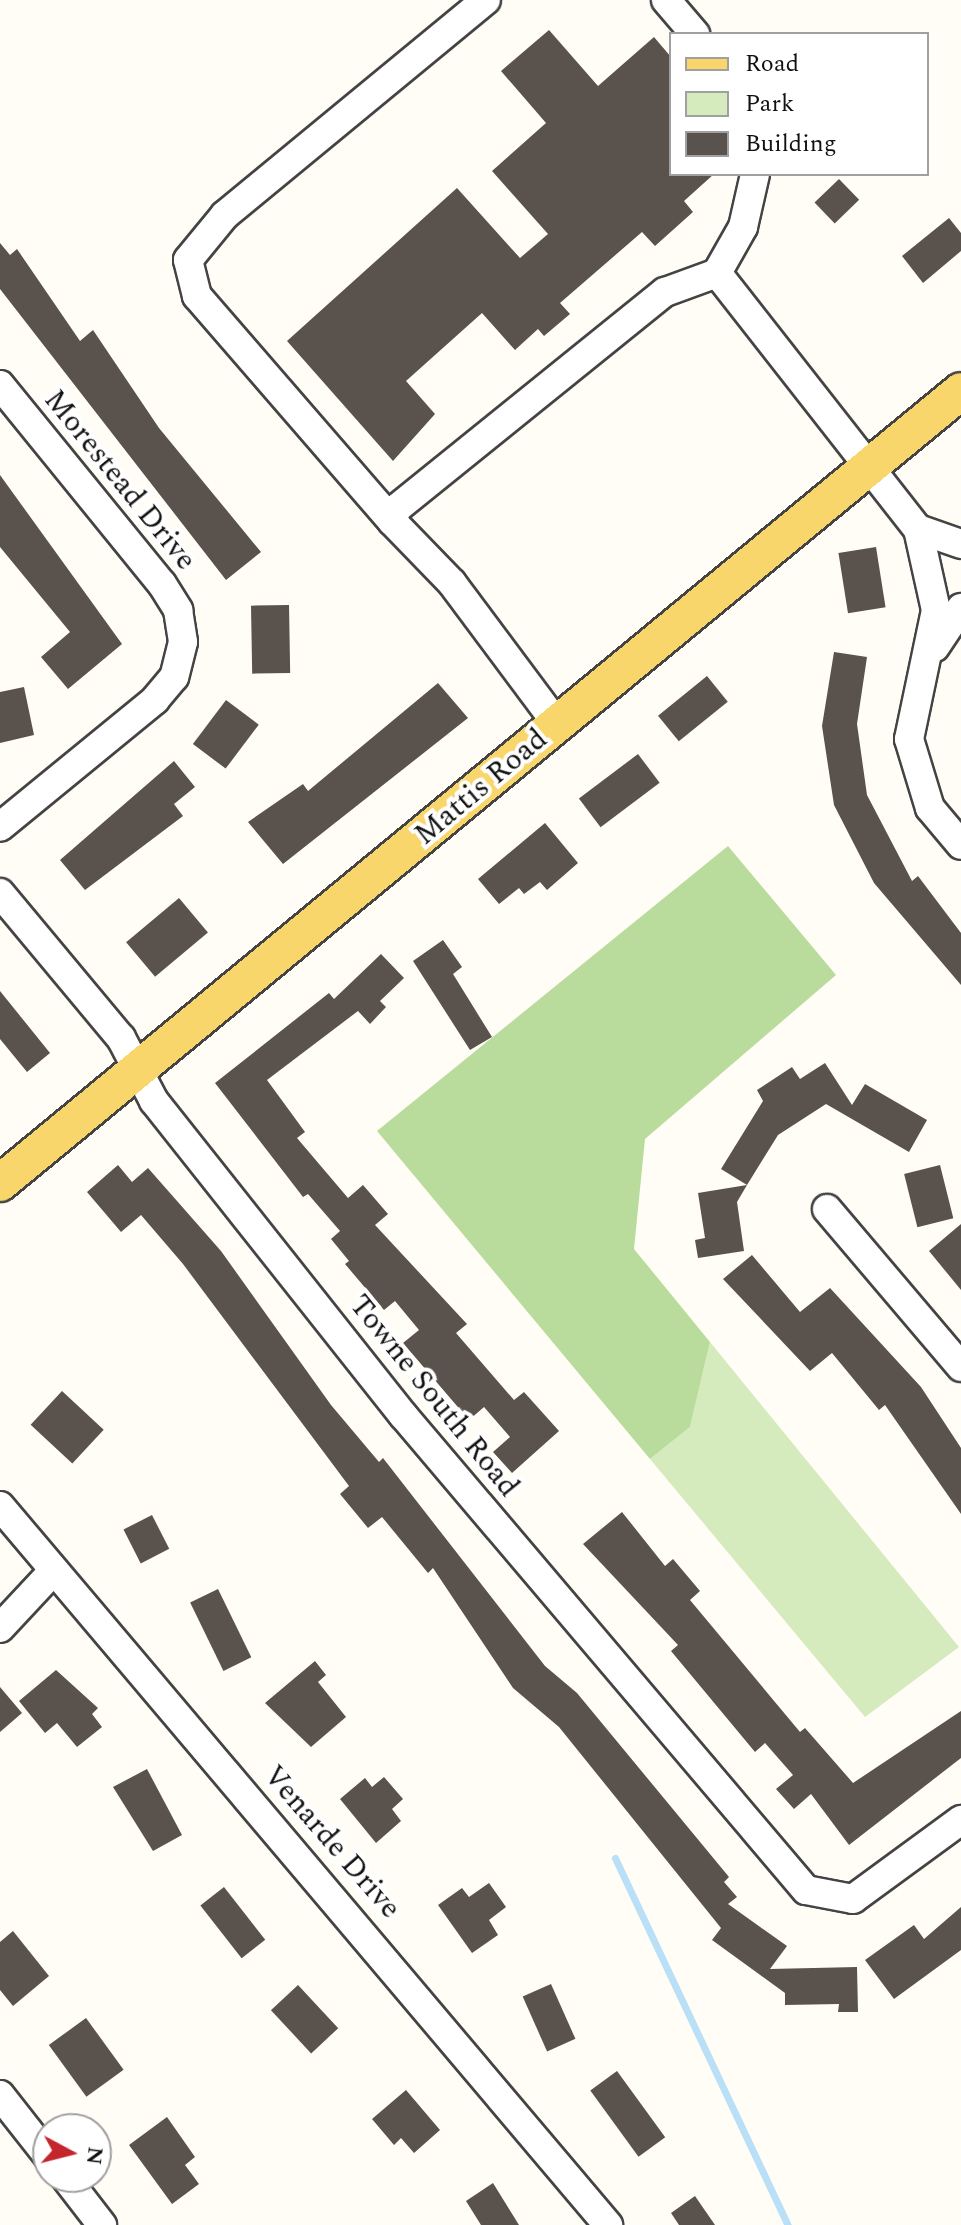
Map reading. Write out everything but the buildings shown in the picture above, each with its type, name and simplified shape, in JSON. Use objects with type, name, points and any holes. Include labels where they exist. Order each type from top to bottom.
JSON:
[{"type":"main road","name":"Mattis Road","points":[[0,1183],[961,391]]},
{"type":"street","points":[[486,0],[225,215],[188,260],[197,296],[392,521],[452,583],[557,724]]},
{"type":"street","points":[[666,0],[693,32]]},
{"type":"street","points":[[392,521],[397,508],[665,292],[717,273],[743,227],[755,176]]},
{"type":"street","points":[[717,273],[871,464],[918,529],[936,610],[909,739],[930,808],[961,845]]},
{"type":"street","name":"Morestead Drive","points":[[0,385],[162,584],[178,610],[183,642],[174,677],[155,700],[0,827]]},
{"type":"street","points":[[918,529],[961,544]]},
{"type":"street","points":[[928,658],[961,608]]},
{"type":"street","name":"Towne South Road","points":[[0,893],[121,1038],[154,1101],[403,1415],[730,1806],[806,1890],[853,1899],[961,1820]]},
{"type":"street","points":[[827,1209],[961,1367]]},
{"type":"street","name":"Venarde Drive","points":[[0,1506],[608,2225]]},
{"type":"street","points":[[0,1628],[54,1570]]},
{"type":"street","points":[[0,2095],[32,2136]]},
{"type":"street","points":[[77,2193],[102,2225]]},
{"type":"green space","points":[[728,846],[836,975],[645,1139],[634,1249],[710,1342],[690,1427],[650,1459],[377,1131]]},
{"type":"green space","points":[[710,1342],[959,1647],[865,1717],[650,1459],[690,1427]]},
{"type":"waterway","points":[[615,1858],[788,2225]]}]
